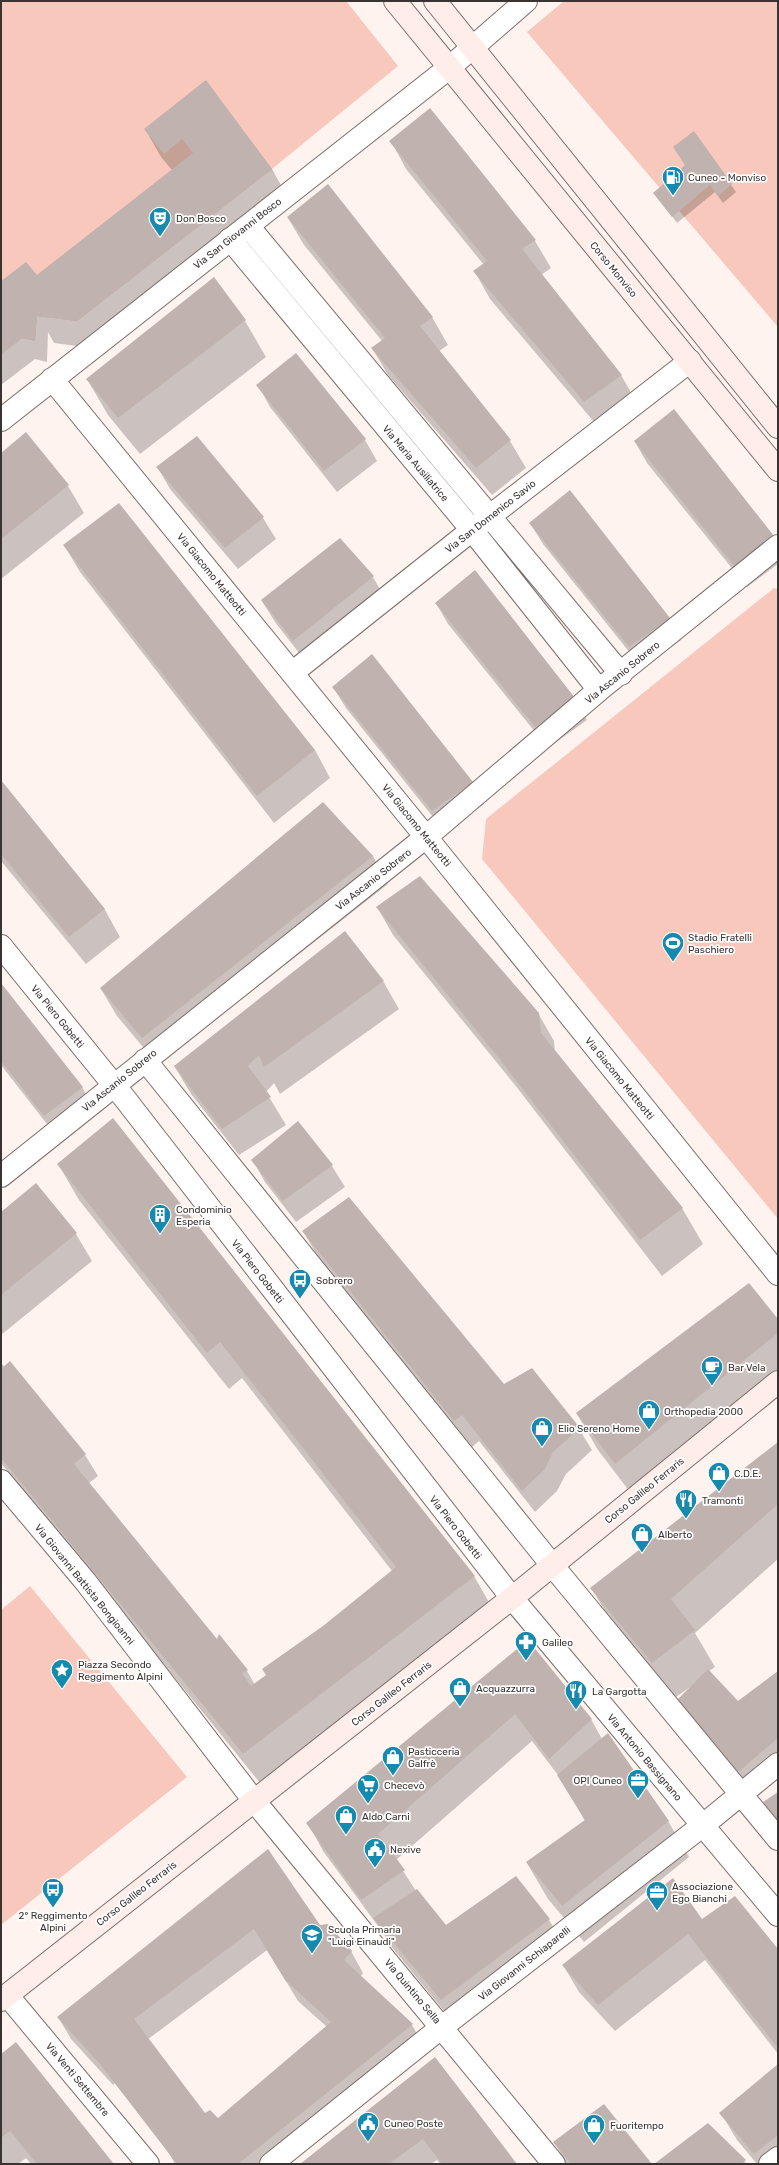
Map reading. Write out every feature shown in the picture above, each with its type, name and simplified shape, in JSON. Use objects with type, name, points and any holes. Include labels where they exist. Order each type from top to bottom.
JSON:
[{"type":"main road","name":"Corso Monviso","points":[[395,1],[778,470]]},
{"type":"main road","points":[[435,1],[473,46],[581,184],[690,315],[778,427]]},
{"type":"main road","name":"Corso Galileo Ferraris","points":[[4,1998],[255,1802],[512,1598],[778,1382]]},
{"type":"street","name":"Via San Giovanni Bosco","points":[[1,420],[450,67],[526,1]]},
{"type":"street","points":[[248,226],[621,674]]},
{"type":"street","name":"Via Maria Ausiliatrice","points":[[230,239],[472,530],[599,690]]},
{"type":"street","name":"Via San Domenico Savio","points":[[292,673],[472,530],[690,362]]},
{"type":"street","name":"Via Giacomo Matteotti","points":[[52,379],[426,837],[778,1274]]},
{"type":"street","name":"Via Ascanio Sobrero","points":[[1,1176],[113,1085],[426,837],[599,690],[621,674],[778,546]]},
{"type":"street","name":"Via Piero Gobetti","points":[[1,946],[113,1085],[512,1598]]},
{"type":"street","points":[[145,1060],[552,1565],[742,1793],[778,1839]]},
{"type":"street","name":"Via Giovanni Battista Bongioanni","points":[[1,1481],[85,1581],[255,1802]]},
{"type":"street","name":"Via Antonio Bassignano","points":[[512,1598],[778,1915]]},
{"type":"street","name":"Via Giovanni Schiaparelli","points":[[271,2164],[442,2027],[702,1826],[778,1764]]},
{"type":"street","name":"Via Quintino Sella","points":[[255,1802],[554,2164]]},
{"type":"street","name":"Via Venti Settembre","points":[[4,1998],[148,2164]]},
{"type":"street","points":[[770,2164],[778,2158]]},
{"type":"shaded area","points":[[1,1],[346,1],[398,66],[272,169],[77,321],[37,316],[35,341],[22,338],[1,354]]},
{"type":"shaded area","points":[[564,1],[778,1],[778,327],[527,32]]},
{"type":"shaded area","name":"Stadio Fratelli Paschiero","points":[[774,588],[778,589],[778,1219],[482,859],[486,819]]},
{"type":"shaded area","name":"Piazza Secondo Reggimento Alpini","points":[[30,1586],[187,1777],[1,1925],[1,1610]]},
{"type":"building","points":[[206,80],[272,169],[77,321],[37,316],[35,341],[22,338],[1,354],[1,281],[26,262],[37,275],[193,153],[182,139],[164,154],[144,129]]},
{"type":"building","points":[[430,108],[536,240],[522,249],[622,375],[584,402],[473,271],[487,261],[389,141]]},
{"type":"building","points":[[694,131],[732,184],[718,196],[710,185],[672,217],[653,193],[685,165],[673,147]]},
{"type":"building","points":[[328,184],[433,317],[420,326],[511,440],[476,468],[371,348],[385,338],[287,217]]},
{"type":"building","points":[[214,277],[246,320],[118,418],[86,379]]},
{"type":"building","points":[[296,353],[366,439],[324,471],[256,385]]},
{"type":"building","points":[[674,409],[774,536],[734,566],[634,441]]},
{"type":"building","points":[[26,432],[69,485],[1,539],[1,453]]},
{"type":"building","points":[[197,436],[264,517],[225,548],[156,467]]},
{"type":"building","points":[[570,490],[670,618],[629,647],[529,523]]},
{"type":"building","points":[[119,503],[315,750],[257,796],[63,545]]},
{"type":"building","points":[[340,538],[374,576],[293,641],[261,600]]},
{"type":"building","points":[[475,570],[575,698],[535,727],[435,603]]},
{"type":"building","points":[[372,654],[473,782],[432,811],[332,687]]},
{"type":"building","points":[[1,780],[105,909],[69,937],[1,854]]},
{"type":"building","points":[[323,802],[373,856],[142,1038],[100,988]]},
{"type":"building","points":[[420,876],[539,1013],[541,1033],[683,1208],[640,1240],[498,1057],[376,907]]},
{"type":"building","points":[[345,931],[384,981],[264,1067],[259,1055],[248,1066],[271,1097],[222,1129],[174,1066]]},
{"type":"building","points":[[1,983],[83,1087],[44,1116],[1,1061]]},
{"type":"building","points":[[113,1118],[475,1576],[243,1754],[1,1458],[1,1369],[10,1361],[86,1454],[74,1464],[217,1639],[219,1634],[248,1670],[242,1673],[251,1686],[266,1675],[262,1669],[323,1626],[396,1567],[220,1342],[207,1353],[57,1164]]},
{"type":"building","points":[[298,1121],[333,1165],[283,1201],[251,1160]]},
{"type":"building","points":[[36,1183],[77,1233],[1,1295],[1,1212]]},
{"type":"building","points":[[349,1197],[504,1384],[532,1368],[580,1428],[553,1452],[545,1469],[522,1491],[462,1415],[454,1421],[302,1231]]},
{"type":"building","points":[[749,1283],[778,1319],[778,1333],[615,1464],[576,1413]]},
{"type":"building","points":[[778,1442],[778,1504],[671,1599],[695,1630],[652,1663],[590,1588]]},
{"type":"building","points":[[528,1640],[592,1719],[549,1759],[515,1714],[378,1834],[405,1870],[361,1900],[306,1823]]},
{"type":"building","points":[[708,1669],[738,1701],[778,1671],[778,1738],[737,1773],[675,1702]]},
{"type":"building","points":[[608,1733],[669,1821],[562,1906],[526,1862],[585,1820],[557,1775]]},
{"type":"building","points":[[778,1792],[778,1821],[763,1802]]},
{"type":"building","points":[[268,1849],[320,1925],[328,1924],[352,1951],[344,1960],[413,2024],[238,2164],[177,2164],[100,2064],[57,2017]],"holes":[[[254,1929],[285,1980],[331,2022],[218,2118],[210,2110],[205,2113],[134,2019]]]},
{"type":"building","points":[[516,1876],[550,1919],[441,2000],[373,1918],[417,1889],[446,1925]]},
{"type":"building","points":[[673,1878],[702,1919],[735,1896],[778,1949],[778,2048],[688,1934],[598,2005],[562,1965]]},
{"type":"building","points":[[16,2042],[114,2164],[37,2164],[10,2131],[1,2138],[1,2054]]},
{"type":"building","points":[[435,2057],[517,2164],[442,2164],[423,2139],[389,2164],[300,2164]]},
{"type":"building","points":[[778,2064],[778,2135],[754,2154],[719,2113]]},
{"type":"building","points":[[604,2104],[652,2164],[571,2164],[553,2142]]},
{"type":"building","points":[[708,2123],[746,2160],[741,2164],[654,2164]]},
{"type":"place","name":"Cuneo - Monviso","points":[[673,196]]},
{"type":"place","name":"Don Bosco","points":[[160,238]]},
{"type":"place","name":"Stadio Fratelli Paschiero","points":[[673,962]]},
{"type":"place","name":"Condominio Esperia","points":[[160,1234]]},
{"type":"place","name":"Sobrero","points":[[300,1300]]},
{"type":"place","name":"Bar Vela","points":[[712,1386]]},
{"type":"place","name":"Orthopedia 2000","points":[[649,1430]]},
{"type":"place","name":"Elio Sereno Home","points":[[542,1448]]},
{"type":"place","name":"C.D.E.","points":[[719,1492]]},
{"type":"place","name":"Tramonti","points":[[686,1520]]},
{"type":"place","name":"Alberto","points":[[642,1554]]},
{"type":"place","name":"Galileo","points":[[526,1662]]},
{"type":"place","name":"Piazza Secondo Reggimento Alpini","points":[[62,1690]]},
{"type":"place","name":"Acquazzurra","points":[[460,1708]]},
{"type":"place","name":"La Gargotta","points":[[576,1710]]},
{"type":"place","name":"Pasticceria Galfrè","points":[[393,1776]]},
{"type":"place","name":"OPI Cuneo","points":[[638,1800]]},
{"type":"place","name":"Checevò","points":[[368,1804]]},
{"type":"place","name":"Aldo Carni","points":[[346,1836]]},
{"type":"place","name":"Nexive","points":[[375,1868]]},
{"type":"place","name":"2° Reggimento Alpini","points":[[53,1908]]},
{"type":"place","name":"Associazione Ego Bianchi","points":[[657,1912]]},
{"type":"place","name":"Scuola Primaria \"Luigi Einaudi\"","points":[[312,1954]]},
{"type":"place","name":"Cuneo Poste","points":[[368,2142]]},
{"type":"place","name":"Fuoritempo","points":[[594,2144]]}]
